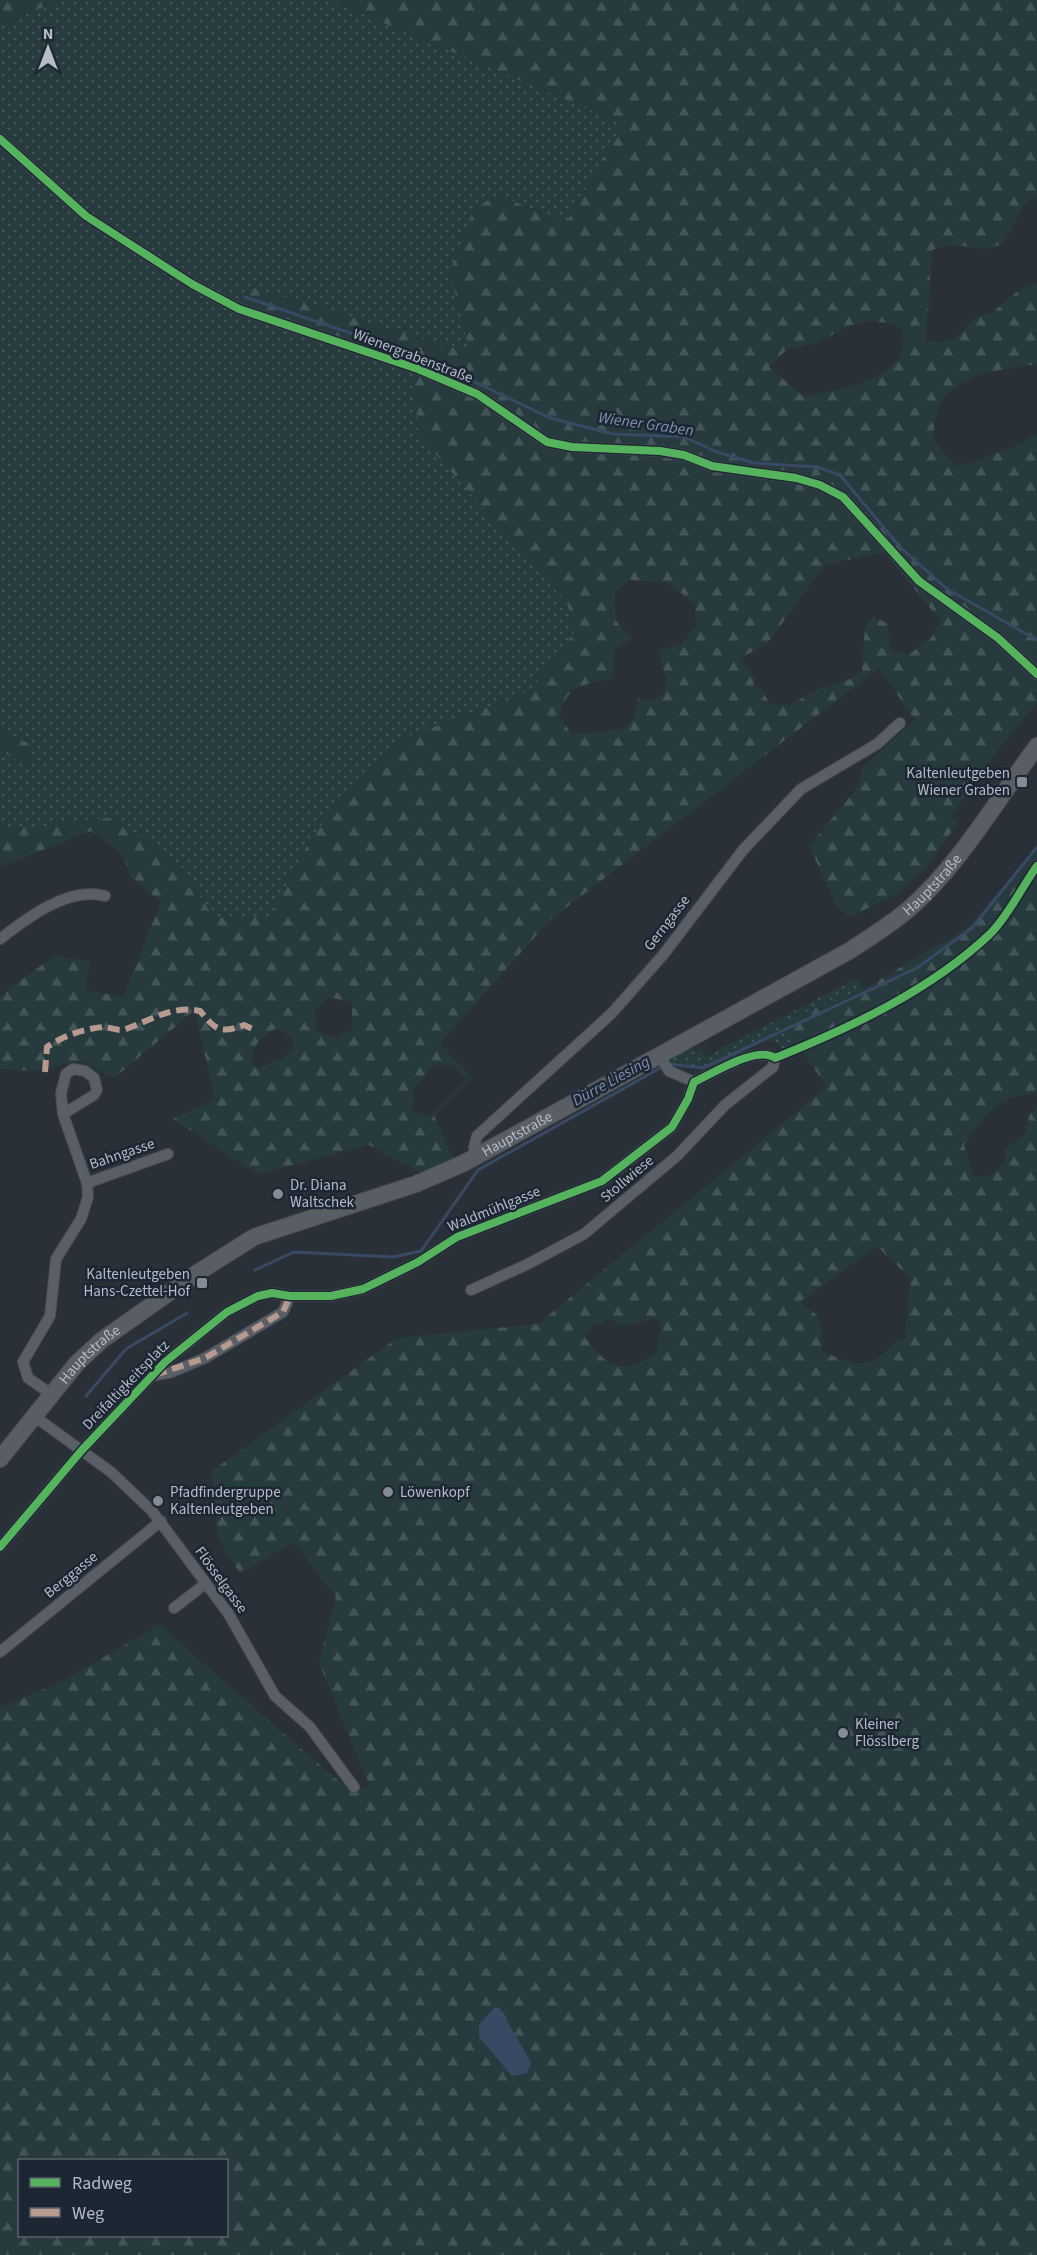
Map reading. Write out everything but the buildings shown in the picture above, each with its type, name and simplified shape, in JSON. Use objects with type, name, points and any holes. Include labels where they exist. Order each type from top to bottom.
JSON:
[{"type":"main road","name":"Hauptstraße","points":[[0,1459],[77,1363],[102,1340],[254,1237],[416,1184],[478,1156],[660,1058],[849,951],[910,908],[952,862],[1037,746]]},
{"type":"street","name":"Wienergrabenstraße","points":[[0,139],[86,216],[192,284],[239,309],[418,369],[477,394],[547,442],[572,447],[660,451],[684,456],[712,466],[796,478],[820,485],[843,497],[919,581],[998,638],[1037,674]]},
{"type":"street","name":"Gerngasse","points":[[478,1156],[474,1147],[477,1136],[612,1013],[663,955],[743,850],[801,789],[877,744],[900,723]]},
{"type":"street","points":[[0,939],[39,909],[92,892],[105,896]]},
{"type":"street","name":"Stollwiese","points":[[471,1290],[528,1264],[584,1234],[677,1156],[725,1105],[773,1067],[775,1058],[768,1053],[755,1054],[694,1083]]},
{"type":"street","points":[[660,1058],[669,1071],[694,1083]]},
{"type":"street","name":"Waldmühlgasse","points":[[191,1339],[227,1312],[258,1296],[272,1293],[290,1296],[331,1296],[363,1289],[418,1262],[457,1237],[602,1182],[672,1127],[694,1083]]},
{"type":"street","name":"Bahngasse","points":[[51,1394],[28,1377],[23,1362],[50,1316],[56,1258],[81,1219],[88,1197],[87,1183],[63,1114]]},
{"type":"street","name":"Bahngasse","points":[[87,1183],[168,1154]]},
{"type":"street","name":"Dreifaltigkeitsplatz","points":[[152,1376],[172,1372],[205,1358],[283,1311],[290,1296]]},
{"type":"street","name":"Dreifaltigkeitsplatz","points":[[0,1547],[82,1450],[152,1376],[191,1339]]},
{"type":"street","name":"Flösselgasse","points":[[34,1416],[124,1482],[161,1521],[228,1613],[275,1696],[310,1727],[354,1787]]},
{"type":"street","name":"Berggasse","points":[[0,1652],[161,1521]]},
{"type":"street","points":[[174,1608],[206,1584]]},
{"type":"green space","points":[[0,0],[59,0],[0,26]]},
{"type":"green space","points":[[59,0],[329,0],[624,124],[566,223],[498,195],[450,272],[471,354],[251,287],[240,297],[243,305],[414,365],[567,604],[575,631],[529,692],[396,741],[311,837],[272,916],[213,917],[183,868],[114,817],[40,827],[0,827],[0,26]]},
{"type":"green space","points":[[329,0],[1037,0],[1037,197],[1023,206],[1010,233],[995,247],[982,249],[952,245],[932,250],[926,341],[950,341],[959,335],[974,318],[992,313],[1015,293],[1037,282],[1037,364],[993,371],[965,381],[953,388],[943,399],[935,423],[933,440],[957,467],[1016,446],[1037,434],[1037,702],[989,761],[951,817],[958,823],[927,866],[899,893],[850,917],[838,908],[809,846],[860,785],[862,768],[915,720],[879,668],[550,920],[440,1043],[472,1079],[434,1115],[453,1158],[420,1172],[369,1145],[258,1174],[173,1119],[215,1100],[195,1010],[114,1078],[80,1061],[35,1071],[0,1069],[0,996],[54,956],[90,961],[85,990],[123,997],[161,902],[131,877],[123,855],[91,831],[0,867],[0,827],[40,827],[114,817],[183,868],[213,917],[272,916],[311,837],[396,741],[529,692],[575,631],[567,604],[418,434],[414,365],[243,305],[240,297],[251,287],[470,353],[450,272],[474,208],[498,195],[566,223],[623,124]],"holes":[[[870,321],[888,323],[902,328],[903,346],[897,360],[886,371],[872,379],[804,397],[769,367],[787,349],[816,344],[850,325]],[[884,552],[941,621],[931,638],[908,655],[890,651],[887,623],[873,617],[865,627],[862,671],[853,678],[821,688],[789,705],[770,704],[761,689],[753,686],[756,678],[740,658],[766,645],[825,565]],[[629,580],[668,583],[695,604],[696,625],[682,644],[658,650],[667,681],[664,694],[651,701],[638,698],[635,717],[624,729],[584,734],[570,732],[560,717],[567,698],[577,688],[613,678],[614,649],[631,639],[616,621],[614,591]],[[327,997],[352,1002],[352,1029],[337,1039],[317,1031],[314,1011]],[[277,1028],[285,1032],[292,1039],[294,1050],[280,1060],[256,1068],[251,1064],[253,1052],[258,1042]],[[434,1065],[452,1065],[467,1080],[429,1117],[412,1112],[414,1087]]]},
{"type":"green space","points":[[0,731],[30,744],[32,761],[22,764],[0,750]]},
{"type":"green space","points":[[1037,848],[1037,1093],[1011,1098],[1001,1103],[987,1115],[964,1145],[973,1175],[984,1177],[991,1175],[1005,1161],[1005,1149],[1025,1135],[1029,1116],[1037,1106],[1037,2255],[0,2255],[0,1707],[59,1683],[159,1625],[350,1791],[370,1786],[319,1663],[336,1597],[294,1542],[240,1574],[218,1537],[212,1471],[397,1338],[538,1324],[827,1087],[781,1022],[864,989],[968,927]],"holes":[[[877,1246],[910,1278],[905,1338],[868,1362],[854,1363],[822,1351],[821,1328],[817,1315],[800,1302]],[[658,1318],[661,1326],[656,1353],[633,1365],[624,1367],[608,1362],[584,1336],[592,1326],[611,1319],[620,1326]]]},
{"type":"green space","points":[[858,978],[863,990],[781,1022],[797,1045],[783,1049],[777,1043],[767,1040],[708,1068],[671,1067],[665,1058],[690,1045],[693,1051],[701,1048],[705,1057]]},
{"type":"water","points":[[499,2007],[531,2062],[527,2073],[512,2076],[479,2037],[479,2025],[494,2008]]},
{"type":"waterway","name":"Wiener Graben","points":[[245,297],[429,360],[550,418],[613,434],[684,437],[717,452],[754,463],[817,467],[840,475],[900,547],[947,589],[1037,640]]},
{"type":"waterway","name":"Dürre Liesing","points":[[668,1064],[703,1068],[917,968],[973,927],[1037,847]]},
{"type":"waterway","name":"Dürre Liesing","points":[[255,1270],[294,1252],[393,1257],[421,1251],[478,1170],[662,1067]]},
{"type":"waterway","name":"Dürre Liesing","points":[[86,1396],[126,1349],[187,1313]]},
{"type":"marked path","points":[[45,1072],[47,1047],[60,1040],[81,1031],[96,1028],[123,1030],[162,1014],[181,1010],[200,1011],[215,1026],[224,1030],[244,1025],[257,1031]]},
{"type":"marked path","points":[[155,1375],[205,1358],[283,1312],[290,1296]]},
{"type":"cycle path","points":[[0,139],[86,216],[192,284],[239,309],[418,369],[477,394],[547,442],[572,447],[660,451],[684,455],[712,466],[796,478],[820,485],[843,497],[919,581],[998,638],[1037,674]]},
{"type":"cycle path","points":[[0,1547],[82,1450],[165,1362],[227,1312],[258,1296],[272,1293],[290,1296],[331,1296],[363,1289],[418,1262],[457,1237],[602,1181],[672,1127],[688,1099],[694,1082],[735,1062],[758,1055],[775,1058],[832,1034],[888,1006],[942,973],[997,927],[1037,866]]},
{"type":"place","name":"Kaltenleutgeben Wiener Graben","points":[[1022,782]]},
{"type":"place","name":"Dr. Diana Waltschek","points":[[278,1194]]},
{"type":"place","name":"Kaltenleutgeben Hans-Czettel-Hof","points":[[202,1283]]},
{"type":"place","name":"Löwenkopf","points":[[388,1492]]},
{"type":"place","name":"Pfadfindergruppe Kaltenleutgeben","points":[[158,1501]]},
{"type":"place","name":"Kleiner Flösslberg","points":[[843,1733]]}]
